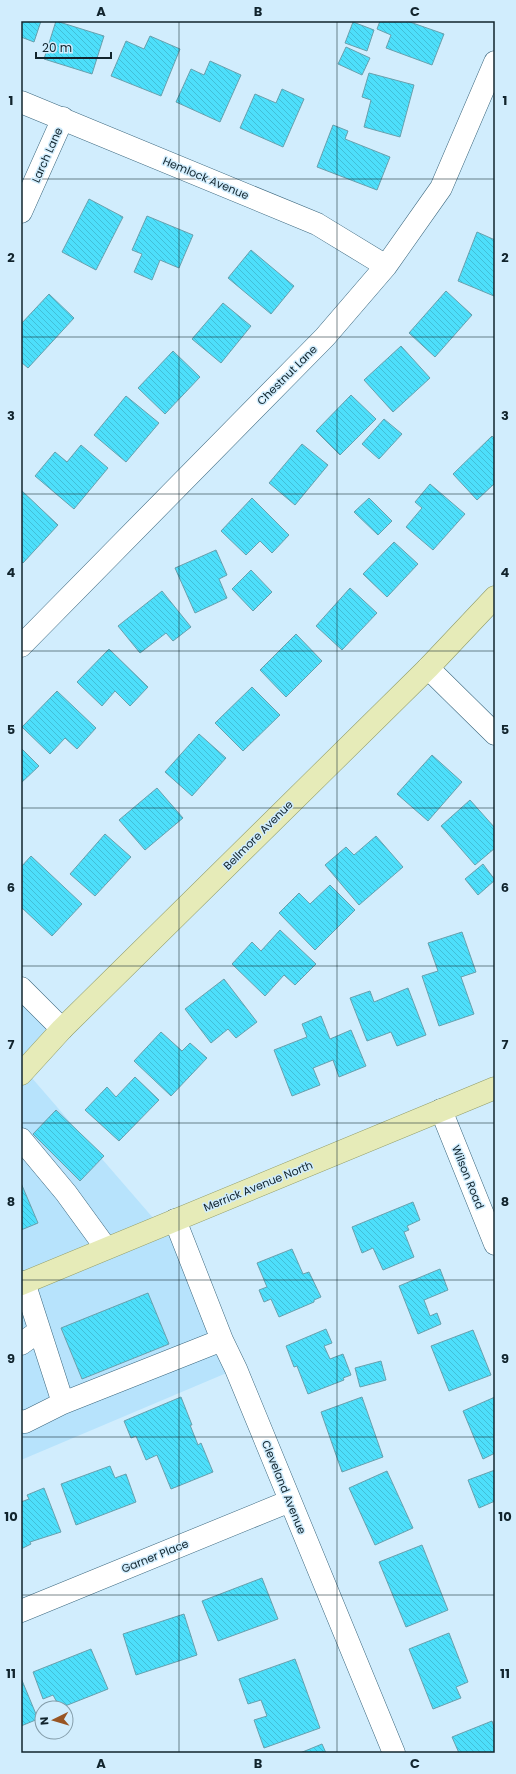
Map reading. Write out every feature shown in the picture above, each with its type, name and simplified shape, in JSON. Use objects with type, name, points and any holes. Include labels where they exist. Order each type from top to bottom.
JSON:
[{"type":"main road","name":"Bellmore Avenue","points":[[21,1074],[62,1029],[428,668],[495,597]]},
{"type":"main road","name":"Merrick Avenue North","points":[[23,1283],[495,1088]]},
{"type":"street","name":"Chestnut Lane","points":[[21,646],[325,337],[386,266],[442,188],[495,62]]},
{"type":"street","name":"Hemlock Avenue","points":[[21,102],[63,118],[317,224],[386,266]]},
{"type":"street","name":"Larch Lane","points":[[21,212],[63,118]]},
{"type":"street","points":[[428,668],[495,734]]},
{"type":"street","points":[[21,988],[62,1029]]},
{"type":"street","name":"Wilson Road","points":[[441,1110],[495,1244]]},
{"type":"street","points":[[21,1138],[66,1193],[106,1248]]},
{"type":"street","name":"Cleveland Avenue","points":[[175,1220],[222,1340],[236,1369],[394,1753]]},
{"type":"street","points":[[23,1283],[63,1403]]},
{"type":"street","points":[[21,1344],[39,1331]]},
{"type":"street","points":[[21,1421],[25,1422],[63,1403],[222,1340]]},
{"type":"street","name":"Garner Place","points":[[21,1611],[290,1501]]},
{"type":"shaded area","points":[[21,988],[62,1029],[25,1070],[160,1226],[175,1220],[236,1369],[21,1460]]},
{"type":"building","points":[[21,21],[41,21],[34,42],[21,37]]},
{"type":"building","points":[[56,21],[104,36],[92,74],[44,59]]},
{"type":"building","points":[[380,21],[407,21],[444,34],[432,65],[386,48],[391,35],[377,29]]},
{"type":"building","points":[[353,22],[374,30],[367,51],[345,43]]},
{"type":"building","points":[[150,36],[180,49],[161,96],[111,76],[126,41],[144,49]]},
{"type":"building","points":[[346,47],[370,58],[362,75],[338,64]]},
{"type":"building","points":[[210,61],[241,75],[220,122],[176,102],[191,69],[204,75]]},
{"type":"building","points":[[369,73],[414,85],[400,137],[364,127],[371,100],[362,97]]},
{"type":"building","points":[[282,89],[304,99],[283,147],[240,128],[255,94],[276,103]]},
{"type":"building","points":[[333,125],[348,131],[345,139],[390,157],[377,190],[317,167]]},
{"type":"building","points":[[89,199],[123,217],[96,270],[62,252]]},
{"type":"building","points":[[147,216],[193,235],[179,268],[160,260],[152,280],[134,272],[142,254],[132,250]]},
{"type":"building","points":[[477,232],[495,240],[494,296],[458,281]]},
{"type":"building","points":[[251,250],[294,286],[271,314],[228,278]]},
{"type":"building","points":[[446,291],[472,315],[435,357],[409,333]]},
{"type":"building","points":[[49,294],[74,318],[28,368],[21,362],[21,324]]},
{"type":"building","points":[[223,303],[251,326],[221,363],[192,339]]},
{"type":"building","points":[[401,346],[430,378],[393,412],[364,380]]},
{"type":"building","points":[[173,351],[200,377],[165,414],[138,388]]},
{"type":"building","points":[[351,395],[376,419],[340,455],[316,431]]},
{"type":"building","points":[[126,396],[159,423],[126,462],[94,435]]},
{"type":"building","points":[[384,419],[402,434],[379,459],[362,444]]},
{"type":"building","points":[[492,436],[495,439],[495,483],[477,500],[453,474]]},
{"type":"building","points":[[302,444],[328,465],[295,505],[269,483]]},
{"type":"building","points":[[81,445],[108,468],[74,509],[35,476],[55,452],[67,462]]},
{"type":"building","points":[[430,484],[465,514],[433,550],[406,527],[422,508],[415,502]]},
{"type":"building","points":[[21,490],[58,525],[23,563],[21,561]]},
{"type":"building","points":[[252,498],[289,535],[272,553],[260,541],[246,555],[221,531]]},
{"type":"building","points":[[369,498],[392,521],[378,535],[354,512]]},
{"type":"building","points":[[394,542],[418,564],[387,597],[363,574]]},
{"type":"building","points":[[216,550],[227,575],[219,579],[227,598],[195,613],[175,568]]},
{"type":"building","points":[[251,570],[272,592],[253,611],[232,589]]},
{"type":"building","points":[[350,588],[377,613],[342,650],[316,626]]},
{"type":"building","points":[[162,591],[191,627],[173,641],[166,633],[140,653],[118,626]]},
{"type":"building","points":[[296,634],[322,661],[286,697],[260,670]]},
{"type":"building","points":[[109,649],[148,687],[130,706],[115,691],[102,706],[77,682]]},
{"type":"building","points":[[252,687],[280,715],[243,751],[215,723]]},
{"type":"building","points":[[57,691],[96,728],[77,749],[65,738],[50,754],[22,727]]},
{"type":"building","points":[[199,734],[226,758],[192,796],[165,772]]},
{"type":"building","points":[[21,748],[39,766],[21,783]]},
{"type":"building","points":[[432,755],[462,782],[428,821],[397,794]]},
{"type":"building","points":[[157,788],[183,818],[145,850],[119,820]]},
{"type":"building","points":[[470,800],[495,828],[495,848],[475,865],[441,826]]},
{"type":"building","points":[[105,834],[131,857],[95,896],[70,874]]},
{"type":"building","points":[[376,836],[403,867],[359,905],[325,865],[346,847],[354,855]]},
{"type":"building","points":[[31,856],[82,904],[52,936],[21,907],[21,867]]},
{"type":"building","points":[[483,864],[495,880],[478,895],[465,879]]},
{"type":"building","points":[[330,885],[355,910],[315,950],[279,913],[299,893],[310,904]]},
{"type":"building","points":[[280,930],[316,964],[295,985],[284,975],[265,996],[232,964],[252,942],[261,951]]},
{"type":"building","points":[[462,932],[476,972],[461,977],[474,1014],[439,1026],[422,976],[438,971],[428,943]]},
{"type":"building","points":[[224,979],[257,1022],[236,1038],[228,1029],[211,1043],[185,1009]]},
{"type":"building","points":[[408,988],[426,1035],[397,1046],[391,1032],[367,1041],[350,998],[370,991],[374,1002]]},
{"type":"building","points":[[321,1016],[330,1039],[351,1030],[366,1066],[339,1077],[333,1060],[313,1068],[320,1085],[292,1096],[274,1050],[307,1037],[302,1024]]},
{"type":"building","points":[[161,1032],[182,1051],[190,1043],[207,1058],[171,1096],[134,1061]]},
{"type":"building","points":[[135,1077],[159,1100],[119,1141],[85,1110],[107,1087],[116,1097]]},
{"type":"building","points":[[56,1110],[104,1156],[80,1181],[33,1134]]},
{"type":"building","points":[[21,1183],[38,1223],[21,1230]]},
{"type":"building","points":[[413,1202],[420,1220],[407,1226],[409,1230],[404,1232],[414,1257],[383,1270],[373,1248],[362,1253],[352,1227]]},
{"type":"building","points":[[292,1249],[303,1274],[309,1272],[321,1297],[314,1300],[314,1302],[279,1317],[271,1299],[264,1302],[259,1290],[267,1287],[257,1263]]},
{"type":"building","points":[[440,1269],[448,1290],[424,1300],[430,1316],[437,1313],[441,1324],[418,1334],[399,1286]]},
{"type":"building","points":[[148,1293],[169,1344],[82,1379],[61,1328]]},
{"type":"building","points":[[326,1329],[332,1343],[324,1346],[330,1359],[343,1354],[351,1375],[343,1378],[344,1380],[308,1394],[297,1366],[294,1367],[286,1346]]},
{"type":"building","points":[[473,1330],[491,1375],[449,1391],[431,1346]]},
{"type":"building","points":[[381,1361],[386,1380],[360,1387],[355,1368]]},
{"type":"building","points":[[181,1397],[198,1445],[201,1443],[213,1472],[171,1489],[157,1455],[146,1460],[136,1436],[131,1438],[124,1421]]},
{"type":"building","points":[[362,1397],[383,1457],[342,1472],[321,1412]]},
{"type":"building","points":[[495,1397],[495,1453],[483,1459],[463,1411]]},
{"type":"building","points":[[110,1466],[115,1478],[126,1474],[136,1502],[76,1525],[61,1484]]},
{"type":"building","points":[[495,1470],[495,1501],[479,1508],[468,1480]]},
{"type":"building","points":[[387,1471],[413,1528],[375,1545],[349,1488]]},
{"type":"building","points":[[44,1488],[61,1532],[30,1542],[31,1544],[21,1549],[21,1502],[29,1499],[27,1495]]},
{"type":"building","points":[[422,1545],[448,1610],[406,1627],[379,1562]]},
{"type":"building","points":[[262,1578],[278,1619],[218,1641],[202,1601]]},
{"type":"building","points":[[184,1614],[197,1655],[136,1675],[123,1634]]},
{"type":"building","points":[[449,1633],[468,1682],[456,1687],[461,1698],[433,1709],[409,1649]]},
{"type":"building","points":[[91,1649],[108,1689],[74,1702],[74,1700],[56,1700],[53,1695],[43,1699],[33,1672]]},
{"type":"building","points":[[295,1659],[320,1728],[264,1748],[254,1720],[267,1716],[261,1700],[248,1704],[239,1679]]},
{"type":"building","points":[[21,1678],[34,1709],[34,1721],[21,1726]]},
{"type":"building","points":[[492,1721],[495,1730],[495,1753],[459,1753],[452,1737]]},
{"type":"building","points":[[322,1744],[326,1753],[300,1753]]}]
